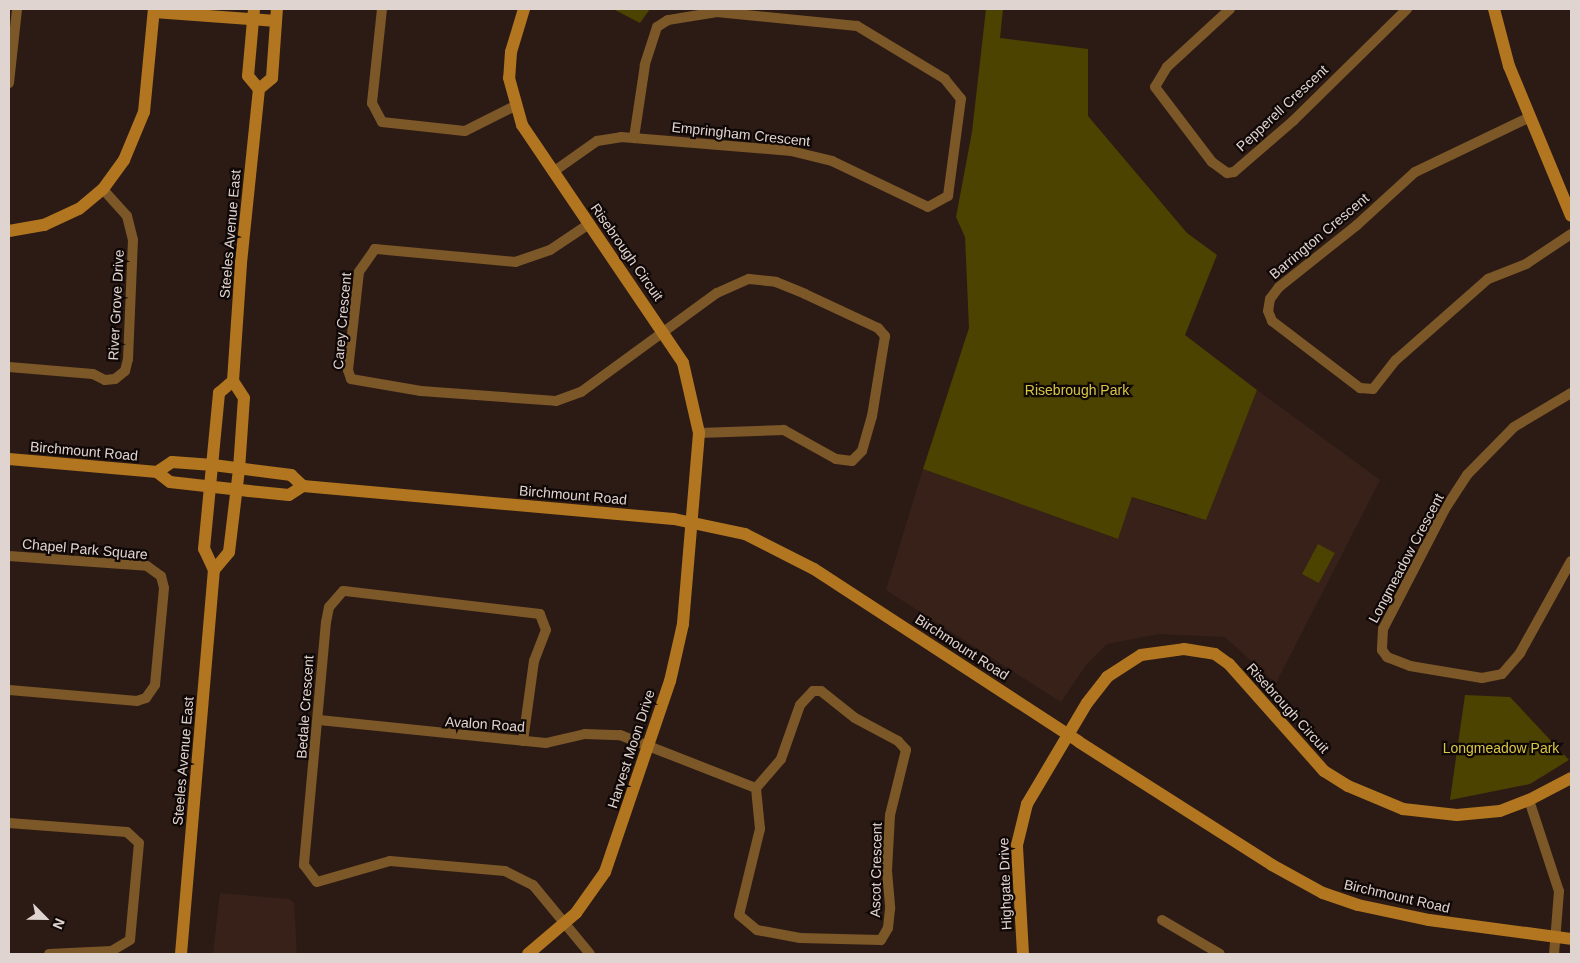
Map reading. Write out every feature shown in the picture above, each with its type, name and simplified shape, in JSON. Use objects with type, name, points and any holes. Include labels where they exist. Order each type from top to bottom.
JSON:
[{"type":"main road","name":"Risebrough Circuit","points":[[524,9],[511,52],[509,78],[515,106],[532,143],[666,334],[688,374],[698,433],[691,521]]},
{"type":"main road","points":[[1494,9],[1509,66],[1571,216]]},
{"type":"main road","points":[[9,231],[55,222],[103,189],[124,160],[144,112],[154,10],[254,14],[276,15],[272,78],[259,89],[248,76],[254,14]]},
{"type":"main road","name":"Steeles Avenue East","points":[[181,954],[214,570],[204,549],[219,393],[233,382],[259,89]]},
{"type":"main road","points":[[214,570],[229,552],[240,469],[244,398],[233,382]]},
{"type":"main road","name":"Birchmount Road","points":[[9,460],[157,472],[170,482],[289,494],[303,486],[691,521],[745,534],[790,555],[1272,865],[1323,893],[1358,905],[1429,920],[1571,939]]},
{"type":"main road","name":"Birchmount Road","points":[[157,472],[172,462],[291,475],[303,486]]},
{"type":"main road","name":"Harvest Moon Drive","points":[[528,954],[564,924],[594,892],[605,872],[670,680],[683,624],[691,521]]},
{"type":"main road","name":"Risebrough Circuit","points":[[1066,734],[1108,677],[1122,665],[1141,655],[1184,649],[1215,654],[1229,664],[1305,754],[1348,786],[1403,809],[1457,815],[1500,811],[1530,800],[1571,778]]},
{"type":"main road","name":"Highgate Drive","points":[[1023,954],[1017,845],[1020,822],[1066,734]]},
{"type":"street","points":[[9,82],[17,9]]},
{"type":"street","points":[[382,9],[372,103],[382,122],[465,131],[515,106]]},
{"type":"street","name":"Pepperell Crescent","points":[[1230,9],[1167,67],[1155,87],[1212,162],[1227,174],[1234,172],[1293,120],[1407,9]]},
{"type":"street","name":"Empringham Crescent","points":[[553,172],[597,142],[634,138],[813,154],[928,207],[948,196],[961,100],[945,79],[857,26],[717,12],[668,20],[657,27],[645,65],[634,138]]},
{"type":"street","name":"Barrington Crescent","points":[[1530,117],[1414,172],[1357,225],[1278,288],[1270,299],[1268,311],[1272,321],[1360,388],[1373,389],[1396,360],[1488,279],[1526,264],[1571,234]]},
{"type":"street","name":"River Grove Drive","points":[[9,367],[92,374],[105,380],[115,379],[125,371],[128,359],[133,240],[127,216],[103,189]]},
{"type":"street","name":"Carey Crescent","points":[[589,224],[550,250],[516,262],[409,249],[376,249],[363,262],[357,278],[348,370],[351,379],[421,391],[556,401],[581,392],[666,334]]},
{"type":"street","points":[[666,334],[717,293],[749,279],[776,282],[805,294],[878,328],[885,336],[872,416],[862,451],[852,461],[836,459],[784,430],[698,433]]},
{"type":"street","name":"Longmeadow Crescent","points":[[1571,394],[1514,427],[1467,475],[1446,507],[1383,629],[1382,650],[1387,657],[1410,666],[1482,678],[1502,674],[1520,653],[1571,561]]},
{"type":"street","name":"Chapel Park Square","points":[[9,556],[147,566],[158,572],[164,588],[155,685],[146,698],[137,701],[9,690]]},
{"type":"street","name":"Bedale Crescent","points":[[523,741],[534,662],[546,630],[540,614],[352,590],[336,596],[329,607],[304,865],[312,879],[326,881],[390,861],[505,871],[533,885],[564,924]]},
{"type":"street","name":"Ascot Crescent","points":[[813,691],[821,691],[855,718],[903,745],[906,758],[897,781],[888,847],[888,928],[881,940],[800,938],[756,930],[743,922],[739,905],[760,829],[756,788],[781,759],[800,705],[813,691]]},
{"type":"street","name":"Avalon Road","points":[[319,720],[546,743],[603,733],[647,746]]},
{"type":"street","points":[[647,746],[756,788]]},
{"type":"street","points":[[1530,800],[1558,880],[1560,905],[1554,954]]},
{"type":"street","points":[[9,823],[127,832],[139,843],[130,940],[112,951],[49,954]]},
{"type":"street","points":[[1162,920],[1220,954]]},
{"type":"street","points":[[564,924],[590,954]]},
{"type":"shaded area","points":[[1257,390],[1380,480],[1276,683],[1225,637],[1159,634],[1107,644],[1086,665],[1061,702],[886,590],[923,469],[1117,539],[1132,497],[1187,516],[1233,448]]},
{"type":"shaded area","points":[[220,893],[289,899],[294,903],[297,954],[213,954]]},
{"type":"green space","points":[[613,9],[650,9],[640,23]]},
{"type":"green space","name":"Risebrough Park","points":[[986,9],[1003,9],[1000,38],[1088,49],[1088,116],[1187,233],[1217,255],[1185,335],[1257,390],[1206,520],[1132,497],[1118,539],[923,469],[969,328],[965,237],[956,217],[972,132]]},
{"type":"green space","points":[[1318,544],[1335,553],[1319,583],[1302,574]]},
{"type":"green space","name":"Longmeadow Park","points":[[1465,695],[1510,697],[1569,760],[1530,784],[1450,800]]}]
